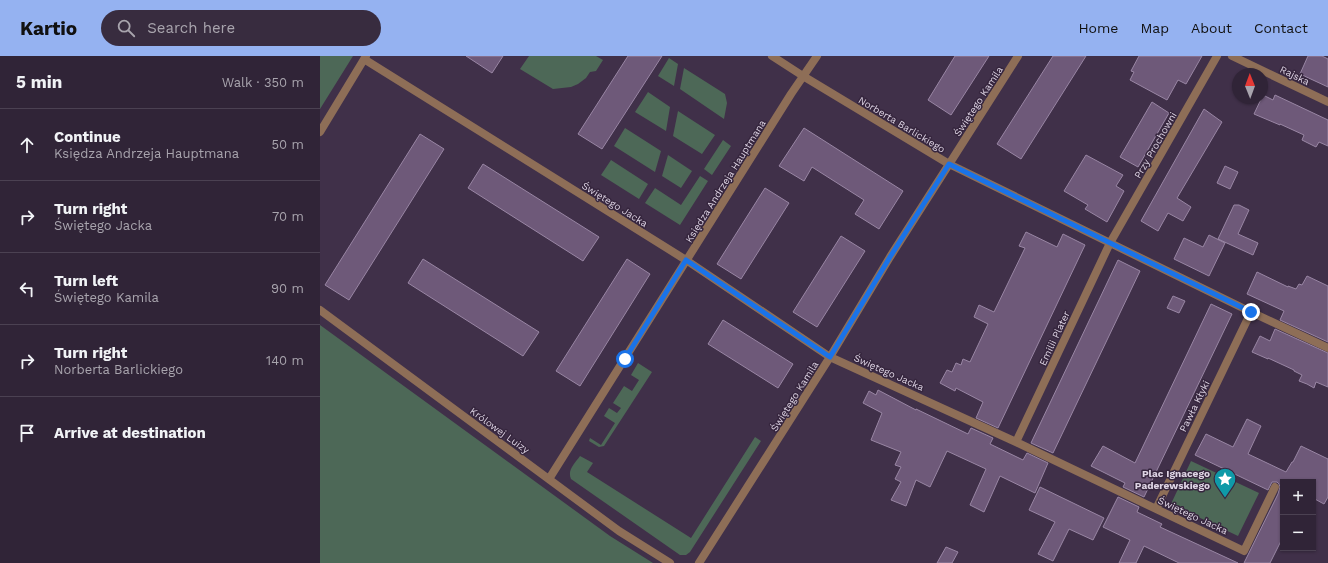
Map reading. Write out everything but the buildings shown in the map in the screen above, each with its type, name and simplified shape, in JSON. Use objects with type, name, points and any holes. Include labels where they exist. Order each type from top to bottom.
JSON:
[{"type":"street","name":"Norberta Barlickiego","points":[[772,56],[949,164],[1251,312],[1328,348]]},
{"type":"street","name":"Księdza Andrzeja Hauptmana","points":[[549,479],[686,260],[817,56]]},
{"type":"street","name":"Świętego Kamila","points":[[699,563],[830,357],[890,257],[1018,56]]},
{"type":"street","name":"Przy Prochowni","points":[[1110,243],[1217,56]]},
{"type":"street","name":"Rajska","points":[[1232,56],[1328,102]]},
{"type":"street","points":[[320,132],[365,57]]},
{"type":"street","name":"Świętego Jacka","points":[[365,57],[686,260],[830,357],[1016,442],[1244,551],[1275,486]]},
{"type":"street","name":"Emilii Plater","points":[[1016,442],[1110,243]]},
{"type":"street","name":"Królowej Luizy","points":[[320,310],[619,531],[670,563]]},
{"type":"street","name":"Pawła Kłyki","points":[[1156,509],[1251,312]]},
{"type":"green space","points":[[320,56],[353,56],[320,109]]},
{"type":"green space","points":[[529,56],[596,56],[603,60],[596,71],[590,72],[586,78],[578,84],[571,87],[553,89],[520,69]]},
{"type":"green space","points":[[669,58],[678,64],[674,86],[658,76]]},
{"type":"green space","points":[[684,68],[725,94],[727,103],[724,119],[680,89]]},
{"type":"green space","points":[[648,92],[670,107],[666,131],[635,112]]},
{"type":"green space","points":[[678,111],[715,135],[702,154],[673,136]]},
{"type":"green space","points":[[625,128],[661,151],[655,172],[614,146]]},
{"type":"green space","points":[[723,140],[731,146],[712,175],[704,169]]},
{"type":"green space","points":[[668,155],[692,171],[681,188],[662,176]]},
{"type":"green space","points":[[611,160],[648,184],[639,199],[601,175]]},
{"type":"green space","points":[[700,176],[708,181],[680,225],[645,203],[655,188],[681,205]]},
{"type":"green space","points":[[320,325],[610,536],[653,563],[320,563]]},
{"type":"green space","points":[[638,363],[652,372],[604,446],[599,447],[589,441],[590,438],[601,445],[615,423],[604,416],[609,408],[617,413],[621,408],[613,403],[624,386],[632,391],[639,380],[631,375]]},
{"type":"green space","points":[[755,437],[761,441],[690,552],[686,555],[680,555],[571,479],[570,476],[572,467],[580,456],[593,463],[587,472],[691,538]]},
{"type":"green space","name":"Plac Ignacego Paderewskiego","points":[[1191,461],[1259,493],[1238,536],[1171,504]]},
{"type":"place","name":"Plac Ignacego Paderewskiego","points":[[1225,498]]},
{"type":"route","points":[[625,359],[686,260],[830,357],[890,257],[949,164],[1251,312]]}]
